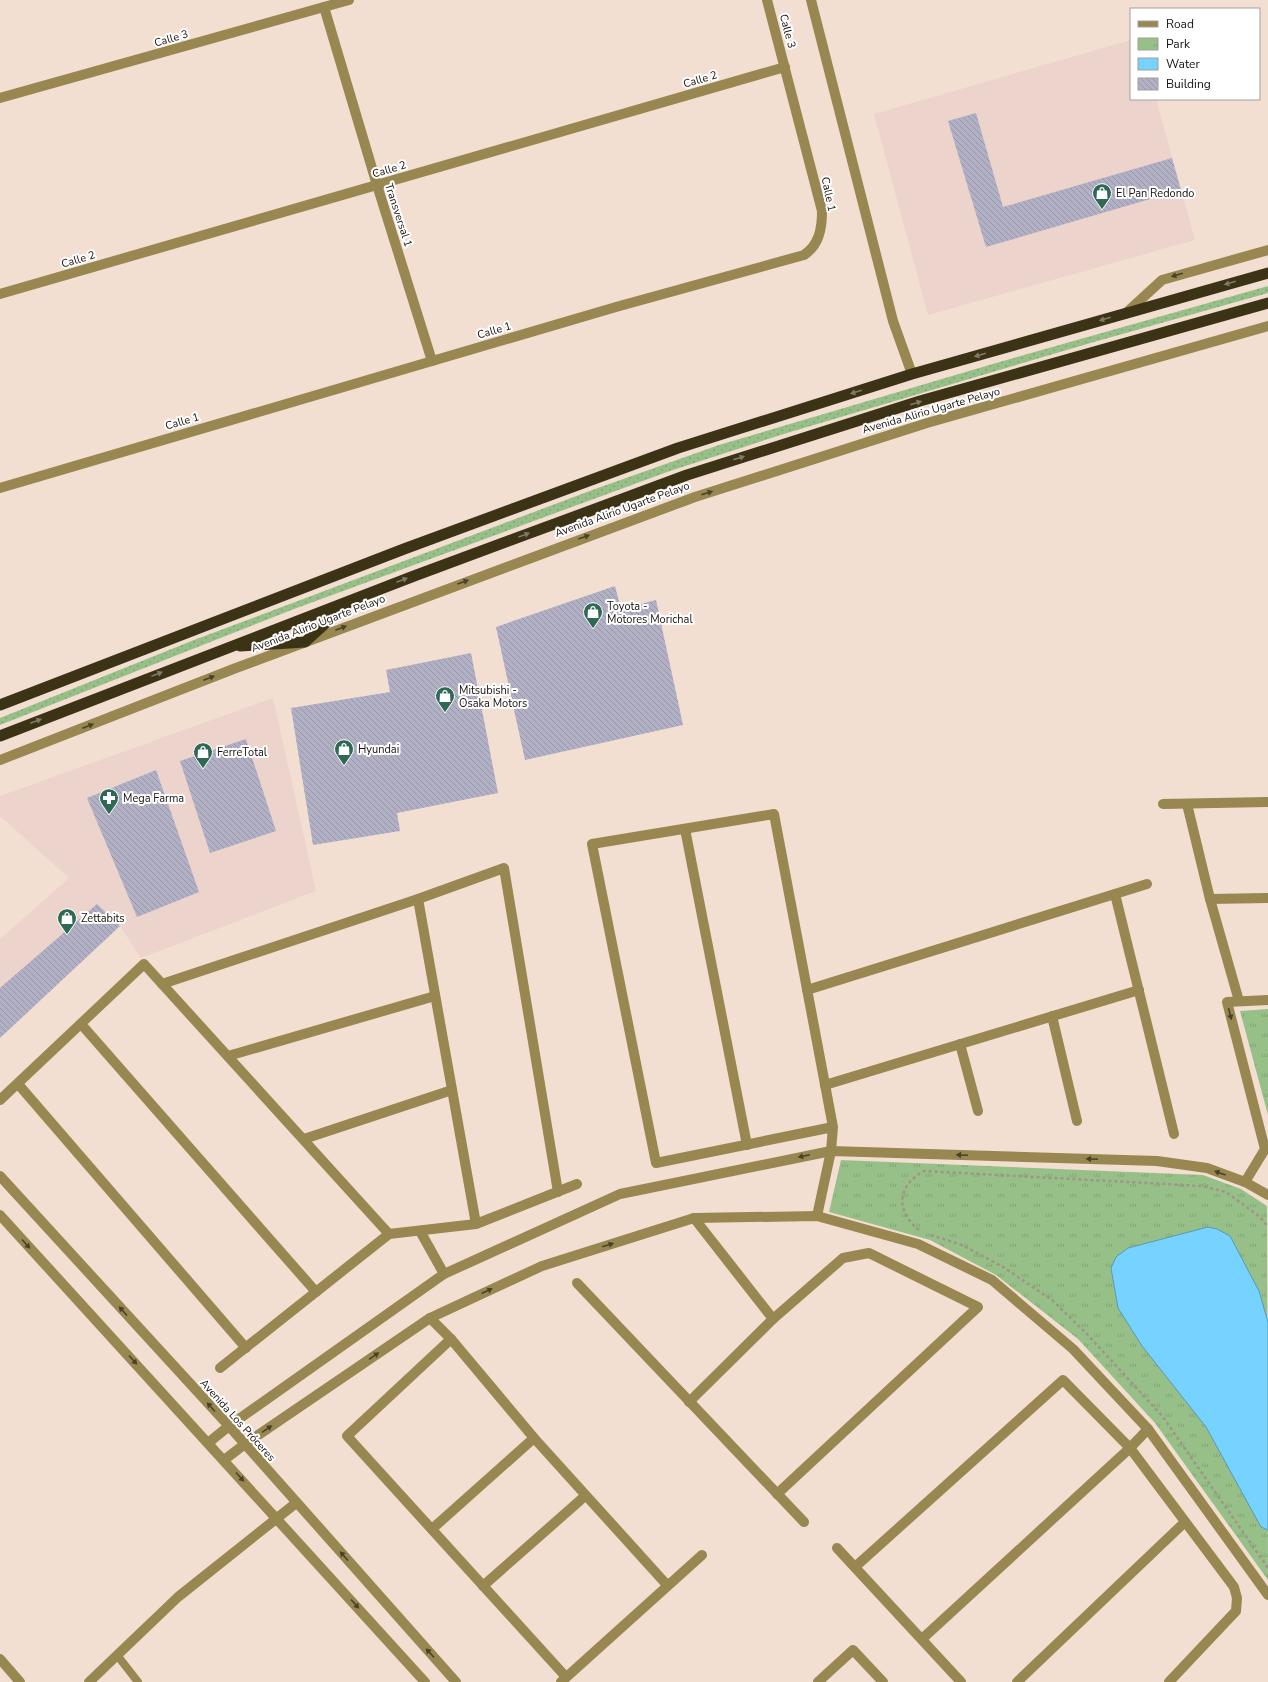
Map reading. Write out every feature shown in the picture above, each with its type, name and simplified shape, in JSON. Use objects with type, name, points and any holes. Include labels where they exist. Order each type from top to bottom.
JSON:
[{"type":"highway","points":[[0,705],[345,572],[671,451],[912,374],[1268,273]]},
{"type":"highway","name":"Avenida Alirio Ugarte Pelayo","points":[[0,736],[228,646],[687,475],[920,401],[1268,303]]},
{"type":"highway","points":[[228,646],[304,642],[353,599]]},
{"type":"street","name":"Calle 3","points":[[0,98],[349,0]]},
{"type":"street","name":"Calle 3","points":[[767,0],[785,67]]},
{"type":"street","points":[[811,0],[893,321],[912,374]]},
{"type":"street","name":"Transversal 1","points":[[324,7],[377,185],[432,361]]},
{"type":"street","name":"Calle 2","points":[[0,294],[785,67]]},
{"type":"street","name":"Calle 1","points":[[0,488],[432,361],[804,255],[810,251],[816,242],[820,232],[822,212],[785,67]]},
{"type":"street","points":[[1125,314],[1162,280],[1268,250]]},
{"type":"street","name":"Avenida Alirio Ugarte Pelayo","points":[[0,760],[304,642],[695,497],[927,423],[1268,326]]},
{"type":"street","points":[[1163,804],[1268,802]]},
{"type":"street","points":[[1187,804],[1210,900],[1239,1000]]},
{"type":"street","points":[[817,1216],[831,1151],[833,1127],[774,814],[592,844],[656,1163],[833,1127]]},
{"type":"street","points":[[685,828],[747,1144]]},
{"type":"street","points":[[162,984],[418,899],[504,868],[558,1192]]},
{"type":"street","points":[[807,990],[1147,884]]},
{"type":"street","points":[[1115,894],[1174,1134]]},
{"type":"street","points":[[1210,900],[1268,898]]},
{"type":"street","points":[[418,899],[476,1224]]},
{"type":"street","points":[[0,1100],[144,964],[389,1234]]},
{"type":"street","points":[[825,1085],[1138,990]]},
{"type":"street","points":[[228,1056],[435,996]]},
{"type":"street","points":[[1245,1182],[1267,1149],[1227,1002],[1239,1000],[1268,1000]]},
{"type":"street","points":[[1052,1016],[1077,1121]]},
{"type":"street","points":[[81,1024],[316,1292]]},
{"type":"street","points":[[960,1044],[978,1111]]},
{"type":"street","points":[[18,1084],[246,1348]]},
{"type":"street","points":[[304,1139],[452,1090]]},
{"type":"street","points":[[208,1443],[229,1426],[444,1274],[620,1194],[831,1151],[1157,1161],[1207,1168],[1245,1182],[1268,1195]]},
{"type":"street","name":"Avenida Los Próceres","points":[[0,1176],[229,1426],[456,1682]]},
{"type":"street","points":[[220,1368],[389,1234],[476,1224],[577,1184]]},
{"type":"street","points":[[0,1215],[425,1682]]},
{"type":"street","points":[[224,1460],[245,1444],[430,1318],[542,1266],[694,1218],[817,1216],[918,1244],[992,1280],[1073,1349],[1148,1429],[1268,1595]]},
{"type":"street","points":[[694,1218],[774,1319]]},
{"type":"street","points":[[420,1231],[444,1274]]},
{"type":"street","points":[[689,1402],[774,1319],[843,1258],[869,1252],[978,1307],[777,1494]]},
{"type":"street","points":[[577,1283],[804,1522]]},
{"type":"street","points":[[430,1318],[451,1339],[585,1496],[667,1585]]},
{"type":"street","points":[[451,1339],[347,1436],[483,1586],[564,1680],[667,1585],[702,1555]]},
{"type":"street","points":[[855,1567],[1063,1380],[1130,1448],[1234,1587],[1237,1598],[1236,1611],[1169,1682]]},
{"type":"street","points":[[922,1639],[1130,1448],[1148,1429]]},
{"type":"street","points":[[432,1529],[534,1438]]},
{"type":"street","points":[[483,1586],[585,1496]]},
{"type":"street","points":[[89,1682],[178,1597],[296,1503]]},
{"type":"street","points":[[1017,1682],[1185,1522]]},
{"type":"street","points":[[837,1548],[961,1682]]},
{"type":"street","points":[[818,1682],[853,1650],[883,1682]]},
{"type":"street","points":[[0,1659],[20,1682]]},
{"type":"lane","points":[[117,1655],[138,1682]]},
{"type":"path","points":[[924,1171],[1202,1186],[1226,1192],[1260,1216],[1268,1227]]},
{"type":"shaded area","points":[[1130,40],[1130,100],[1156,100],[1195,240],[928,315],[874,114]]},
{"type":"shaded area","points":[[273,698],[316,891],[141,958],[120,926],[0,1038],[0,939],[69,878],[0,816],[0,796]]},
{"type":"green space","points":[[1268,286],[1268,293],[1094,342],[787,433],[670,471],[294,609],[0,725],[0,718],[194,640],[595,489],[719,445],[996,363]]},
{"type":"green space","points":[[1268,1009],[1268,1115],[1240,1011]]},
{"type":"green space","points":[[841,1160],[1203,1175],[1241,1189],[1267,1206],[1268,1580],[1155,1423],[1078,1339],[996,1275],[930,1240],[829,1212]]},
{"type":"water","points":[[1208,1227],[1217,1229],[1230,1236],[1259,1291],[1268,1322],[1268,1530],[1261,1527],[1206,1427],[1142,1346],[1118,1308],[1111,1268],[1116,1257],[1128,1248]]},
{"type":"building","points":[[976,113],[1003,207],[1172,158],[1181,190],[986,247],[948,121]]},
{"type":"building","points":[[615,586],[621,609],[656,600],[683,725],[525,760],[496,627]]},
{"type":"building","points":[[471,653],[498,793],[397,813],[400,831],[313,845],[291,708],[390,692],[386,670]]},
{"type":"building","points":[[246,739],[276,831],[210,853],[180,761]]},
{"type":"building","points":[[156,770],[199,892],[137,917],[87,798]]},
{"type":"building","points":[[97,904],[120,926],[0,1038],[0,988]]},
{"type":"place","name":"El Pan Redondo","points":[[1102,210]]},
{"type":"place","name":"Toyota - Motores Morichal","points":[[593,629]]},
{"type":"place","name":"Mitsubishi - Osaka Motors","points":[[445,713]]},
{"type":"place","name":"Hyundai","points":[[344,766]]},
{"type":"place","name":"FerreTotal","points":[[203,769]]},
{"type":"place","name":"Mega Farma","points":[[109,815]]},
{"type":"place","name":"Zettabits","points":[[67,935]]}]
